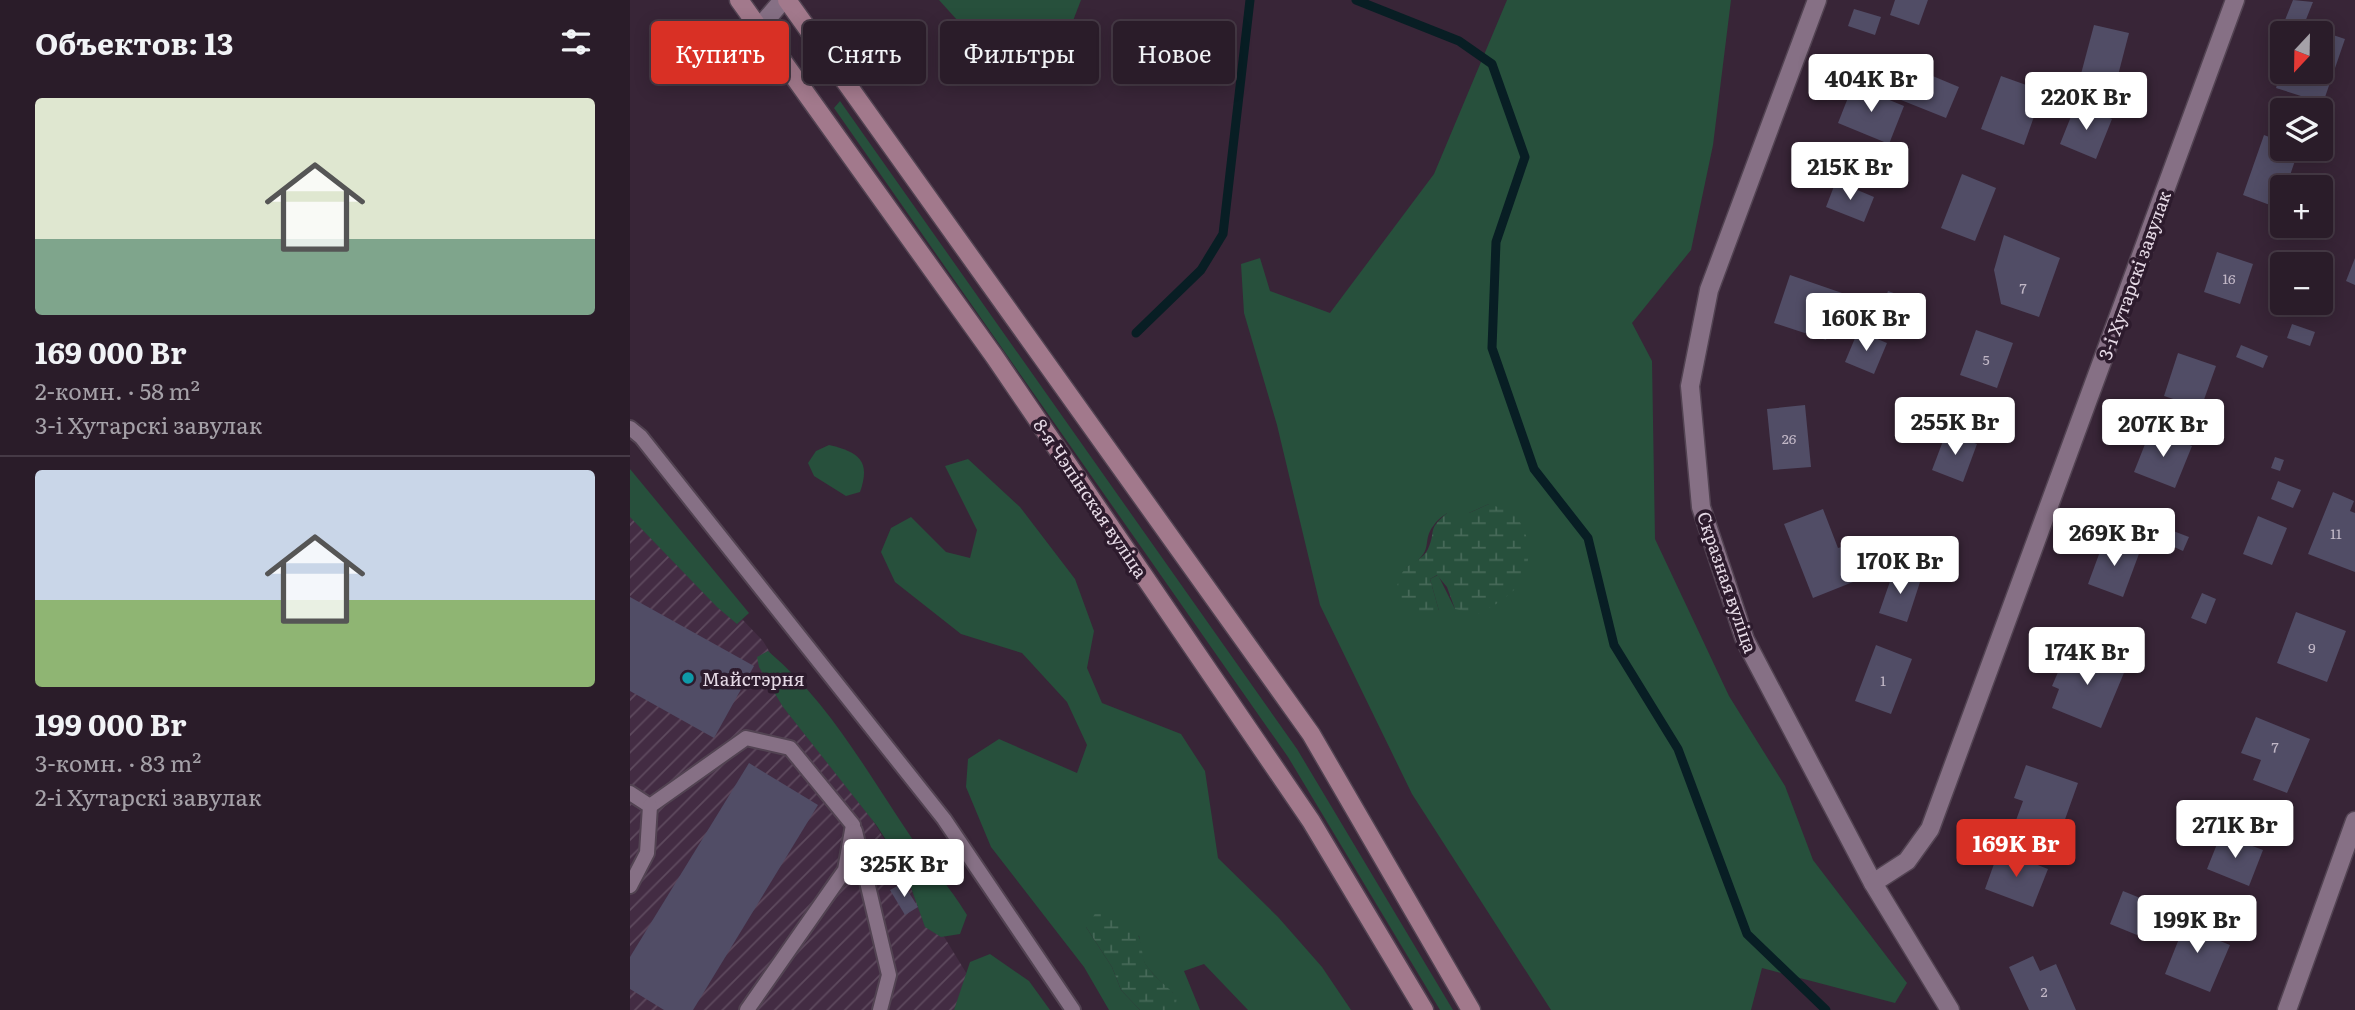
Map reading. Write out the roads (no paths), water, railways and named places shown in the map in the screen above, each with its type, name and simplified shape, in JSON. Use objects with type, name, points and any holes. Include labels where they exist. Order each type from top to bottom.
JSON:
[{"type":"main road","name":"8-я Чэпінская вуліца","points":[[739,0],[754,21]]},
{"type":"main road","points":[[785,0],[1311,734],[1471,1010]]},
{"type":"main road","name":"8-я Чэпінская вуліца","points":[[789,70],[994,356],[1296,799],[1374,923],[1424,1010]]},
{"type":"street","points":[[766,21],[785,0]]},
{"type":"street","name":"Скразная вуліца","points":[[1817,0],[1709,290],[1690,386],[1701,507],[1745,640],[1873,883],[1950,1010]]},
{"type":"street","name":"3-і Хутарскі завулак","points":[[1873,883],[1907,861],[1930,829],[2235,0]]},
{"type":"street","points":[[2287,1010],[2355,821]]},
{"type":"lane","points":[[630,428],[641,437],[944,819],[1073,1010]]},
{"type":"lane","points":[[650,806],[746,738],[790,748],[853,825],[889,975],[880,1010]]},
{"type":"lane","points":[[630,793],[650,806]]},
{"type":"lane","points":[[630,886],[647,853],[650,806]]},
{"type":"lane","points":[[747,1010],[845,870],[853,825]]},
{"type":"waterway","points":[[1136,333],[1201,270],[1223,234],[1250,0]]},
{"type":"waterway","points":[[1356,0],[1459,41],[1492,64],[1525,157],[1496,242],[1492,348],[1534,469],[1588,538],[1614,645],[1678,749],[1747,934],[1826,1010]]},
{"type":"place","name":"Майстэрня","points":[[688,678]]}]
